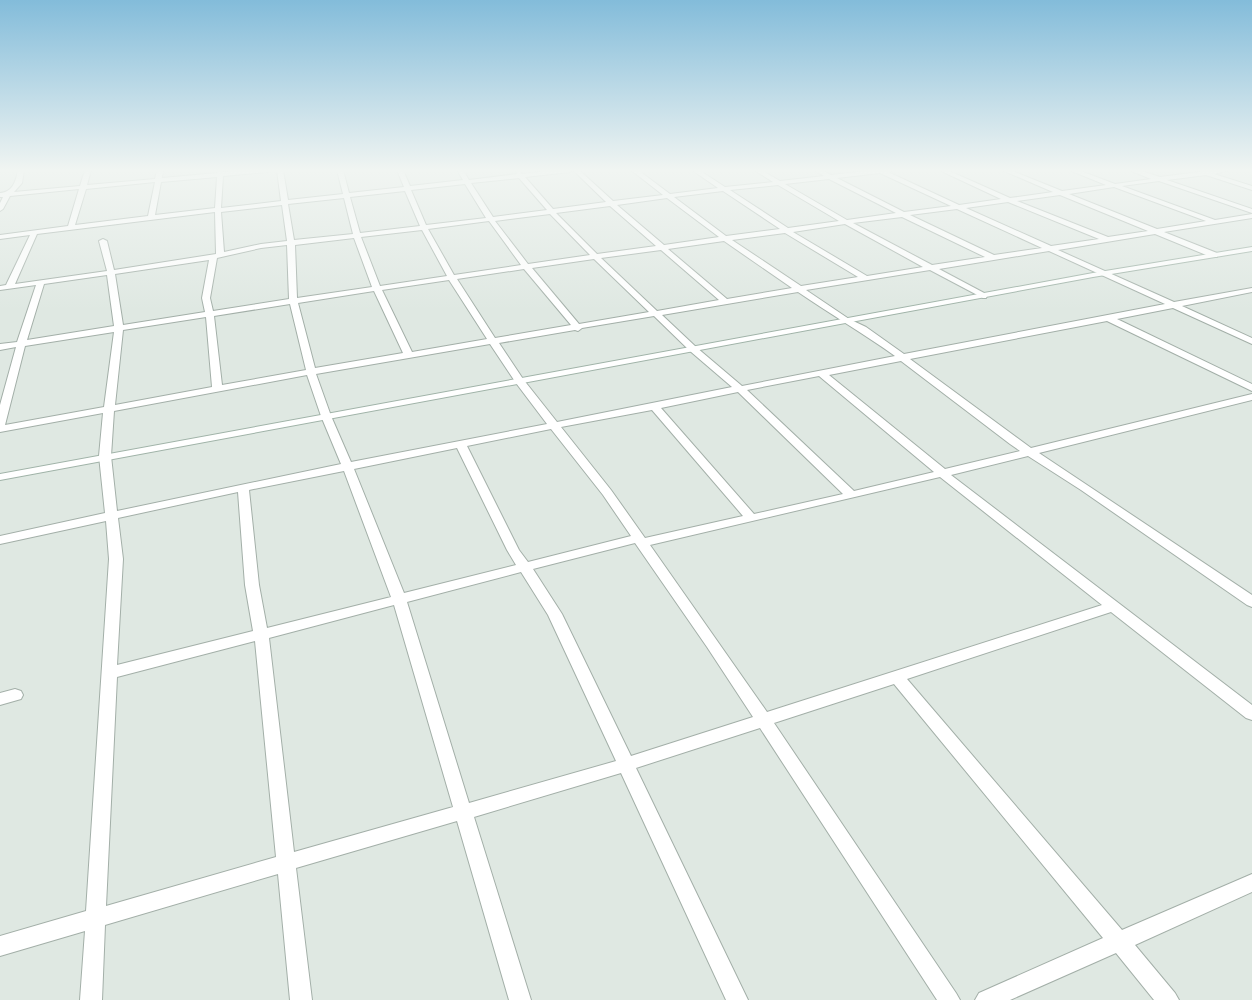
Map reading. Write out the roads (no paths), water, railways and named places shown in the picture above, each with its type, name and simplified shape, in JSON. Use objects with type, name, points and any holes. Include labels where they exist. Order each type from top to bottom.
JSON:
[{"type":"street","points":[[70,227],[73,217]]},
{"type":"street","points":[[0,237],[70,227],[162,217]]},
{"type":"street","points":[[217,389],[210,314],[206,298],[216,257],[218,217]]},
{"type":"street","points":[[287,217],[291,243],[293,301],[311,372],[326,416],[361,498],[399,599],[520,1000]]},
{"type":"street","points":[[352,217],[357,236],[377,289],[409,356]]},
{"type":"street","points":[[419,217],[452,278],[519,381],[607,493],[712,644],[949,1000]]},
{"type":"street","points":[[0,288],[216,257],[261,246],[357,236],[511,217]]},
{"type":"street","points":[[557,217],[693,349],[740,389],[851,495]]},
{"type":"street","points":[[627,217],[726,302]]},
{"type":"street","points":[[696,217],[799,290],[846,321],[863,329],[1030,452],[1252,602]]},
{"type":"street","points":[[765,217],[804,242],[867,279]]},
{"type":"street","points":[[837,217],[984,296]]},
{"type":"street","points":[[0,347],[293,301],[596,256],[879,217]]},
{"type":"street","points":[[906,217],[993,258]]},
{"type":"street","points":[[979,217],[1172,306],[1252,341]]},
{"type":"street","points":[[1051,217],[1107,239]]},
{"type":"street","points":[[1120,217],[1214,255]]},
{"type":"street","points":[[1200,217],[1215,222]]},
{"type":"street","points":[[0,429],[311,372],[1248,217]]},
{"type":"street","points":[[491,219],[525,267],[578,328]]},
{"type":"street","points":[[9,287],[35,232]]},
{"type":"street","points":[[91,1000],[116,559],[105,456],[119,328],[111,273],[103,241]]},
{"type":"street","points":[[0,477],[105,456],[1103,274],[1252,249]]},
{"type":"street","points":[[0,425],[20,344],[41,282]]},
{"type":"street","points":[[0,540],[243,487],[1252,290]]},
{"type":"street","points":[[1109,318],[1252,388]]},
{"type":"street","points":[[821,373],[942,473],[1252,714]]},
{"type":"street","points":[[110,673],[524,567],[851,495],[1252,397]]},
{"type":"street","points":[[654,406],[751,518]]},
{"type":"street","points":[[460,444],[513,550],[555,614],[737,1000]]},
{"type":"street","points":[[243,487],[252,585],[260,634],[301,1000]]},
{"type":"street","points":[[0,946],[588,777],[1114,606]]},
{"type":"street","points":[[896,676],[1168,1000]]},
{"type":"street","points":[[986,1000],[1252,883]]}]
